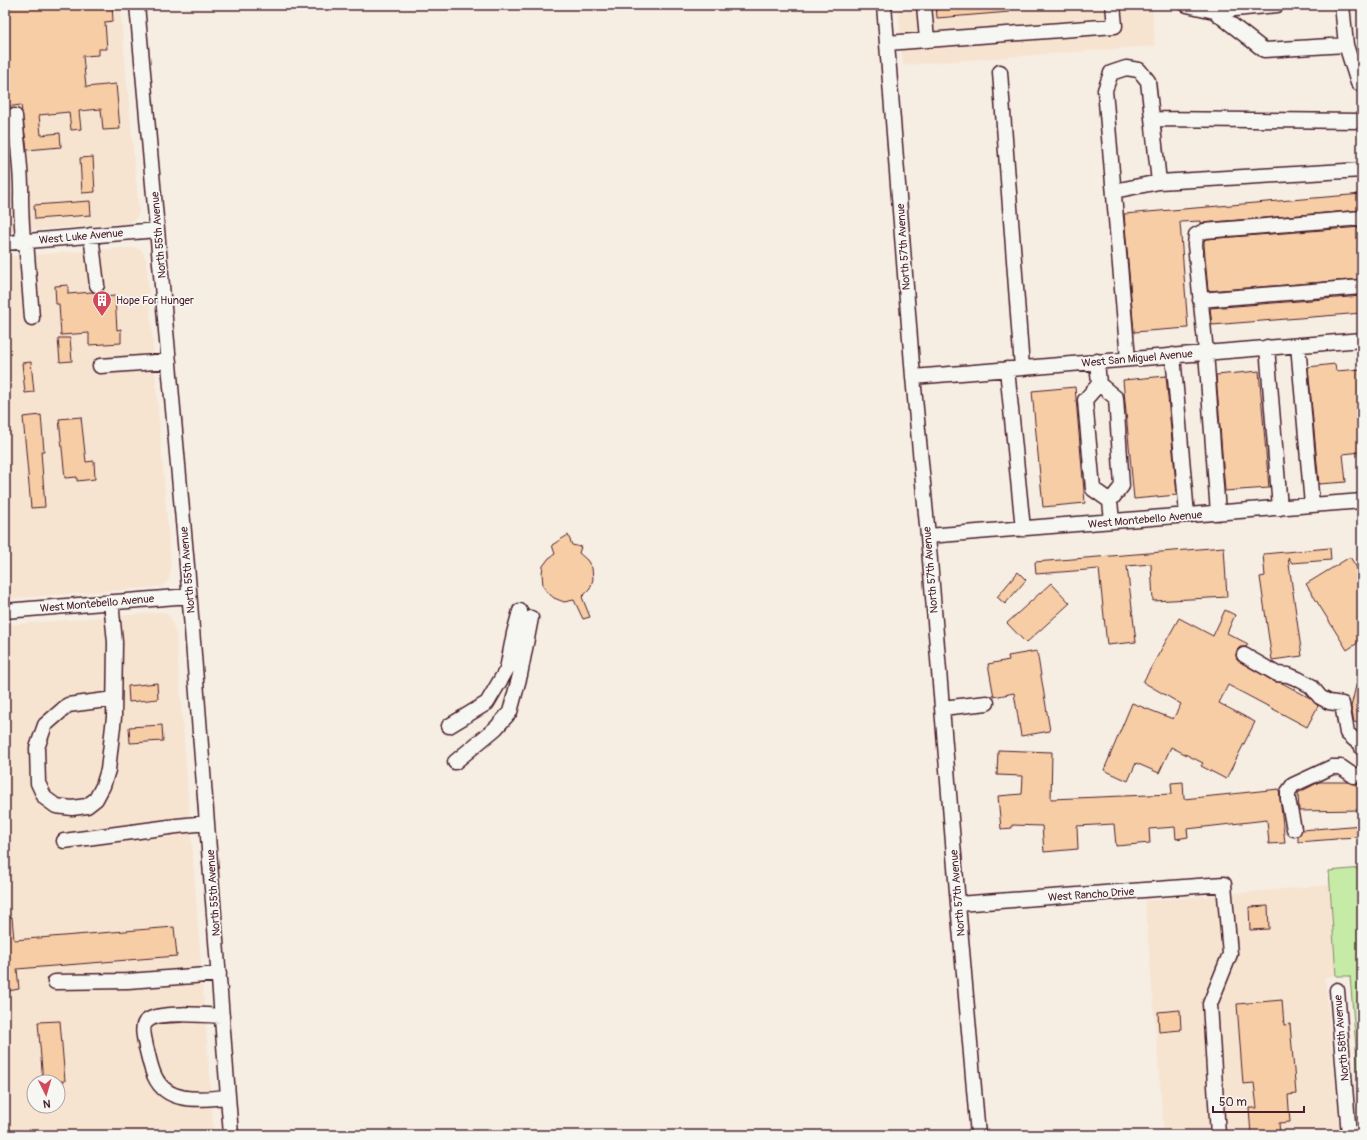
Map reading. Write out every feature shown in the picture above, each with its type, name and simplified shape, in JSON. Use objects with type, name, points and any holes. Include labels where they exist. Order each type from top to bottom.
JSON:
[{"type":"street","name":"North 55th Avenue","points":[[137,5],[170,361],[231,1135]]},
{"type":"street","name":"North 57th Avenue","points":[[884,5],[913,376],[928,536],[978,1135]]},
{"type":"street","points":[[924,5],[927,40]]},
{"type":"street","points":[[887,43],[1115,26],[1113,5]]},
{"type":"street","points":[[1187,5],[1214,11],[1278,5]]},
{"type":"street","points":[[1342,5],[1346,45],[1358,83],[1362,82]]},
{"type":"street","points":[[1214,11],[1264,50],[1346,45]]},
{"type":"street","points":[[1128,359],[1105,90],[1111,73],[1126,68],[1139,70],[1148,80],[1159,182]]},
{"type":"street","points":[[1000,72],[1022,368]]},
{"type":"street","points":[[5,117],[15,116],[19,160],[20,206],[25,241],[32,318]]},
{"type":"street","points":[[1152,119],[1362,121]]},
{"type":"street","points":[[1114,191],[1159,182],[1362,170]]},
{"type":"street","points":[[1218,513],[1206,352],[1194,244],[1196,235],[1204,231],[1362,218]]},
{"type":"street","name":"West Luke Avenue","points":[[5,243],[157,230]]},
{"type":"street","points":[[91,236],[97,285]]},
{"type":"street","points":[[1200,300],[1362,287]]},
{"type":"street","name":"West San Miguel Avenue","points":[[913,376],[1362,340]]},
{"type":"street","points":[[1298,345],[1312,505]]},
{"type":"street","points":[[1267,347],[1280,508]]},
{"type":"street","points":[[1173,355],[1187,515]]},
{"type":"street","points":[[100,366],[170,361]]},
{"type":"street","points":[[1097,361],[1099,384],[1086,400],[1093,489],[1110,501]]},
{"type":"street","points":[[1007,369],[1023,529]]},
{"type":"street","points":[[1099,384],[1116,398],[1122,486],[1110,501],[1112,521]]},
{"type":"street","name":"West Montebello Avenue","points":[[928,536],[1362,501]]},
{"type":"street","name":"West Montebello Avenue","points":[[5,611],[189,596]]},
{"type":"street","points":[[111,602],[115,642],[114,717],[108,770],[103,786],[96,799],[87,806],[72,808],[56,806],[45,798],[38,783],[37,748],[45,725],[68,705],[114,699]]},
{"type":"street","points":[[448,726],[487,703],[507,669],[514,633],[526,614],[520,675],[510,712],[496,728],[455,762]]},
{"type":"street","points":[[1244,655],[1277,674],[1288,675],[1311,686],[1320,697],[1329,702],[1342,704],[1347,734],[1355,740],[1361,742],[1362,748]]},
{"type":"street","points":[[942,708],[987,703]]},
{"type":"street","points":[[1294,829],[1288,799],[1288,792],[1293,785],[1332,767],[1341,767],[1354,776],[1362,774]]},
{"type":"street","points":[[64,841],[207,823]]},
{"type":"street","name":"West Rancho Drive","points":[[958,904],[1224,884],[1230,954],[1210,1004],[1218,1135]]},
{"type":"street","points":[[55,982],[128,982],[219,974]]},
{"type":"street","name":"North 58th Avenue","points":[[1337,990],[1349,1135]]},
{"type":"street","points":[[222,1016],[179,1015],[156,1017],[146,1020],[143,1030],[144,1040],[155,1077],[160,1086],[180,1098],[192,1099],[228,1097]]},
{"type":"shaded area","points":[[5,5],[120,5],[139,213],[135,220],[127,223],[5,232]]},
{"type":"shaded area","points":[[898,5],[1152,5],[1155,46],[903,65]]},
{"type":"shaded area","points":[[135,248],[142,250],[146,259],[171,567],[169,580],[163,586],[148,588],[5,599],[5,257]]},
{"type":"shaded area","points":[[165,612],[171,618],[176,635],[214,1135],[32,1135],[32,1132],[5,1134],[5,625]]},
{"type":"shaded area","points":[[1329,885],[1336,976],[1325,977],[1340,1135],[1164,1135],[1145,901]]},
{"type":"green space","points":[[1362,868],[1362,1119],[1350,976],[1336,976],[1329,871]]},
{"type":"building","points":[[5,5],[112,5],[113,21],[105,22],[107,49],[99,49],[99,55],[83,56],[86,87],[116,84],[120,129],[103,130],[101,109],[79,111],[81,129],[71,130],[69,112],[39,115],[41,135],[60,133],[61,147],[27,150],[21,105],[5,107],[5,40],[7,40]]},
{"type":"building","points":[[936,5],[1010,5],[1010,12],[937,18]]},
{"type":"building","points":[[93,157],[95,192],[82,193],[80,158]]},
{"type":"building","points":[[1362,194],[1362,210],[1201,223],[1201,221],[1180,222],[1188,328],[1134,332],[1124,214]]},
{"type":"building","points":[[90,201],[91,215],[35,219],[34,205]]},
{"type":"building","points":[[1362,227],[1362,279],[1208,291],[1204,245],[1204,241],[1206,239]]},
{"type":"building","points":[[68,285],[68,294],[98,293],[104,291],[104,297],[115,296],[117,330],[121,329],[121,343],[89,345],[89,333],[61,335],[59,304],[56,304],[55,286]]},
{"type":"building","points":[[1362,296],[1362,313],[1212,325],[1210,308]]},
{"type":"building","points":[[58,338],[70,338],[72,361],[60,362]]},
{"type":"building","points":[[31,362],[34,392],[25,393],[22,363]]},
{"type":"building","points":[[1335,364],[1336,371],[1362,369],[1362,452],[1343,454],[1346,482],[1319,484],[1308,367]]},
{"type":"building","points":[[1259,371],[1269,488],[1225,491],[1216,375]]},
{"type":"building","points":[[1166,376],[1177,495],[1134,499],[1123,380]]},
{"type":"building","points":[[1075,387],[1085,503],[1043,507],[1032,391]]},
{"type":"building","points":[[41,415],[44,451],[41,451],[45,507],[31,508],[23,417]]},
{"type":"building","points":[[81,417],[86,462],[94,461],[95,479],[77,481],[77,477],[65,478],[59,419]]},
{"type":"building","points":[[568,535],[572,545],[581,547],[579,553],[587,560],[592,568],[593,579],[590,589],[582,597],[590,617],[583,619],[574,600],[564,602],[554,598],[543,586],[543,566],[549,558],[555,554],[552,545]]},
{"type":"building","points":[[1224,547],[1227,597],[1153,601],[1151,564],[1127,566],[1136,642],[1107,645],[1099,569],[1036,574],[1035,562]]},
{"type":"building","points":[[1330,548],[1331,560],[1292,563],[1288,557],[1302,656],[1272,660],[1260,577],[1265,576],[1263,554]]},
{"type":"building","points":[[1350,557],[1362,576],[1362,640],[1347,650],[1306,584]]},
{"type":"building","points":[[1018,572],[1026,580],[1005,604],[997,597]]},
{"type":"building","points":[[1051,583],[1070,603],[1026,643],[1007,623]]},
{"type":"building","points":[[1225,610],[1235,615],[1227,633],[1248,644],[1246,647],[1240,647],[1237,650],[1237,660],[1273,681],[1282,683],[1310,698],[1318,706],[1307,727],[1228,685],[1219,703],[1255,722],[1226,779],[1201,766],[1203,763],[1171,747],[1159,773],[1136,763],[1128,781],[1104,770],[1132,703],[1173,719],[1181,704],[1143,682],[1179,618],[1213,636]]},
{"type":"building","points":[[1037,651],[1050,731],[1021,736],[1014,693],[994,697],[988,664],[1009,660],[1008,656]]},
{"type":"building","points":[[1358,677],[1362,677],[1362,724],[1354,722],[1351,707]]},
{"type":"building","points":[[157,683],[158,699],[129,702],[128,686]]},
{"type":"building","points":[[162,725],[163,741],[130,743],[129,727]]},
{"type":"building","points":[[998,750],[1052,752],[1051,799],[1172,794],[1171,783],[1183,782],[1184,799],[1279,789],[1285,843],[1269,844],[1267,820],[1187,829],[1188,837],[1176,839],[1175,827],[1149,829],[1150,843],[1116,846],[1114,824],[1077,826],[1078,849],[1044,852],[1042,826],[1012,825],[1012,828],[1001,829],[998,796],[1022,794],[1023,776],[997,775]]},
{"type":"building","points":[[1319,782],[1347,782],[1353,784],[1362,783],[1362,810],[1299,811],[1298,793]]},
{"type":"building","points":[[1362,825],[1362,837],[1298,842],[1298,836],[1302,830]]},
{"type":"building","points":[[1268,906],[1269,929],[1250,930],[1249,907]]},
{"type":"building","points":[[12,917],[14,940],[174,927],[177,956],[17,969],[19,989],[8,991],[5,965],[5,918]]},
{"type":"building","points":[[1282,1000],[1284,1025],[1290,1024],[1296,1094],[1288,1095],[1290,1122],[1279,1123],[1280,1135],[1251,1135],[1249,1108],[1257,1108],[1254,1083],[1243,1084],[1237,1004]]},
{"type":"building","points":[[1180,1010],[1181,1030],[1159,1032],[1158,1012]]},
{"type":"building","points":[[60,1021],[64,1074],[42,1074],[38,1022]]},
{"type":"place","name":"Hope For Hunger","points":[[102,317]]}]
